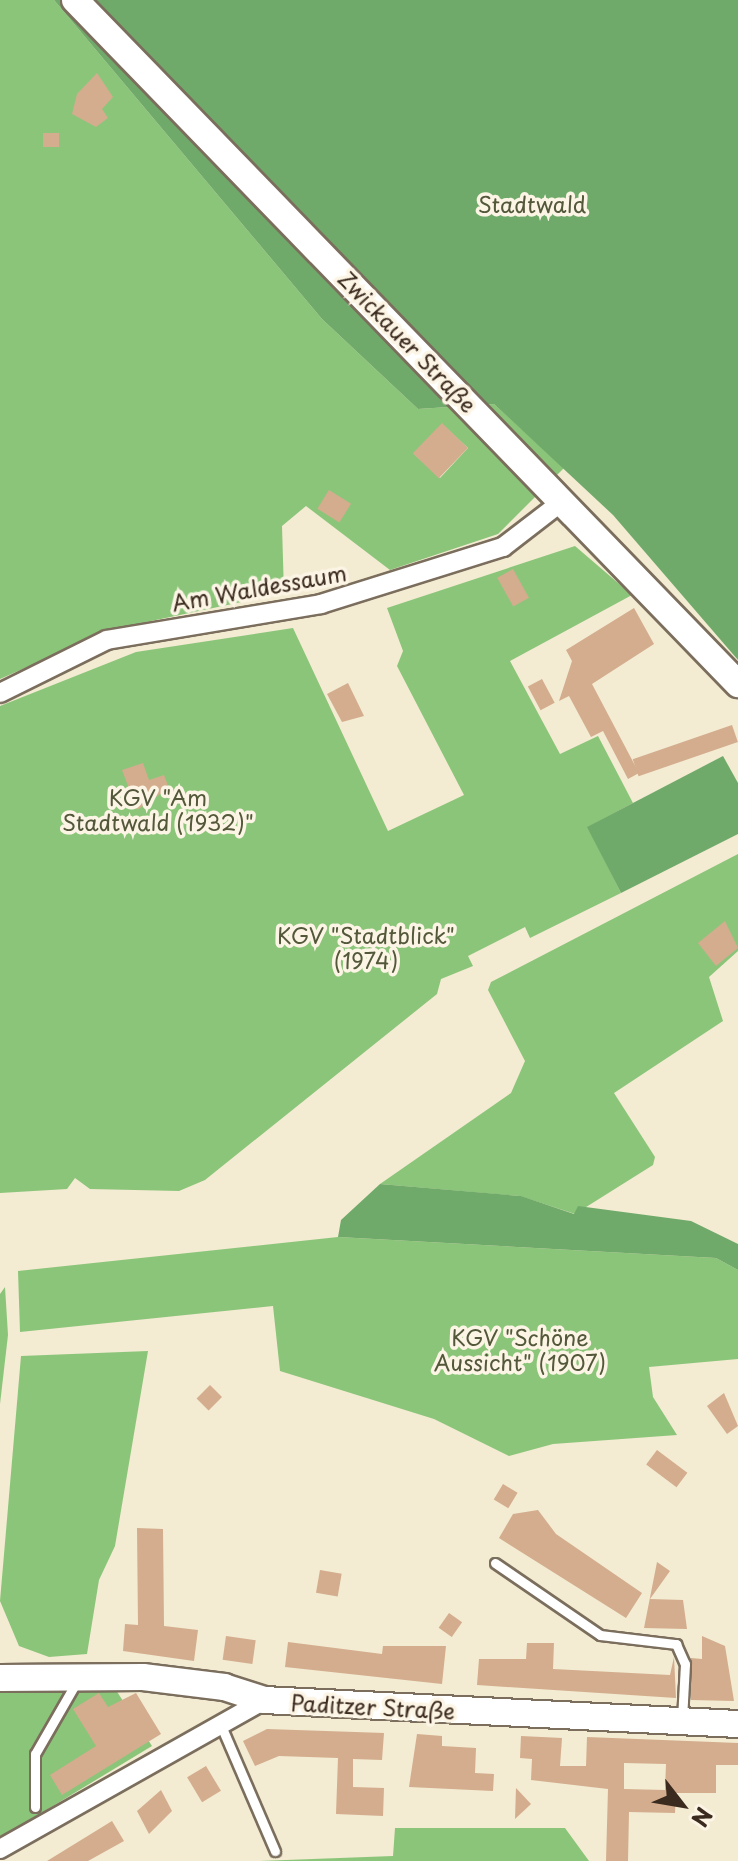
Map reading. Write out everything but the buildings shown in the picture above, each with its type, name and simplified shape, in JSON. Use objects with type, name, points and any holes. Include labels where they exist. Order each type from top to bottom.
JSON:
[{"type":"street","name":"Zwickauer Straße","points":[[75,0],[564,500],[738,684]]},
{"type":"street","name":"Am Waldessaum","points":[[0,693],[107,640],[321,604],[503,547],[564,500]]},
{"type":"street","points":[[0,1678],[78,1680],[143,1677],[224,1687],[264,1700]]},
{"type":"street","name":"Paditzer Straße","points":[[0,1849],[222,1728],[264,1700],[738,1724]]},
{"type":"lane","points":[[495,1563],[600,1635],[676,1644],[685,1664],[682,1722]]},
{"type":"lane","points":[[35,1807],[35,1754],[78,1680]]},
{"type":"lane","points":[[222,1728],[275,1851]]},
{"type":"green space","points":[[0,0],[54,0],[322,319],[418,409],[494,404],[564,468],[498,534],[390,570],[306,506],[282,526],[284,593],[113,629],[0,679]],"holes":[[[442,424],[468,448],[440,478],[414,454]]]},
{"type":"green space","name":"Stadtwald","points":[[54,0],[738,0],[738,660],[613,515],[494,404],[418,409],[322,319]]},
{"type":"green space","points":[[575,546],[632,595],[510,661],[560,754],[598,736],[633,803],[588,827],[621,893],[530,938],[525,927],[468,956],[473,966],[441,979],[437,994],[205,1180],[179,1191],[90,1189],[75,1178],[67,1189],[0,1193],[0,706],[136,652],[293,628],[388,831],[464,795],[397,666],[403,651],[387,608]]},
{"type":"green space","points":[[723,756],[738,783],[738,834],[621,893],[587,827]]},
{"type":"green space","points":[[738,854],[738,951],[709,977],[723,1021],[614,1093],[655,1157],[653,1165],[575,1214],[520,1196],[380,1184],[511,1093],[525,1061],[488,990],[491,982]]},
{"type":"green space","points":[[380,1184],[521,1196],[574,1214],[578,1206],[691,1221],[738,1244],[738,1270],[716,1258],[338,1237],[341,1220]]},
{"type":"green space","name":"KGV \"Schöne Aussicht\" (1907)","points":[[338,1237],[716,1258],[738,1270],[738,1359],[649,1367],[653,1397],[677,1435],[553,1444],[509,1456],[434,1419],[280,1371],[273,1306],[20,1332],[18,1271]]},
{"type":"green space","points":[[5,1287],[8,1335],[0,1404],[0,1294]]},
{"type":"green space","points":[[148,1351],[115,1546],[99,1580],[87,1654],[49,1657],[19,1646],[0,1601],[21,1356]]},
{"type":"green space","points":[[0,1687],[114,1687],[152,1746],[0,1838]]},
{"type":"green space","points":[[395,1828],[565,1828],[589,1861],[259,1861],[393,1856]]},
{"type":"park label","name":"KGV \"Am Stadtwald (1932)\"","points":[[158,808]]},
{"type":"park label","name":"KGV \"Stadtblick\" (1974)","points":[[366,946]]}]
